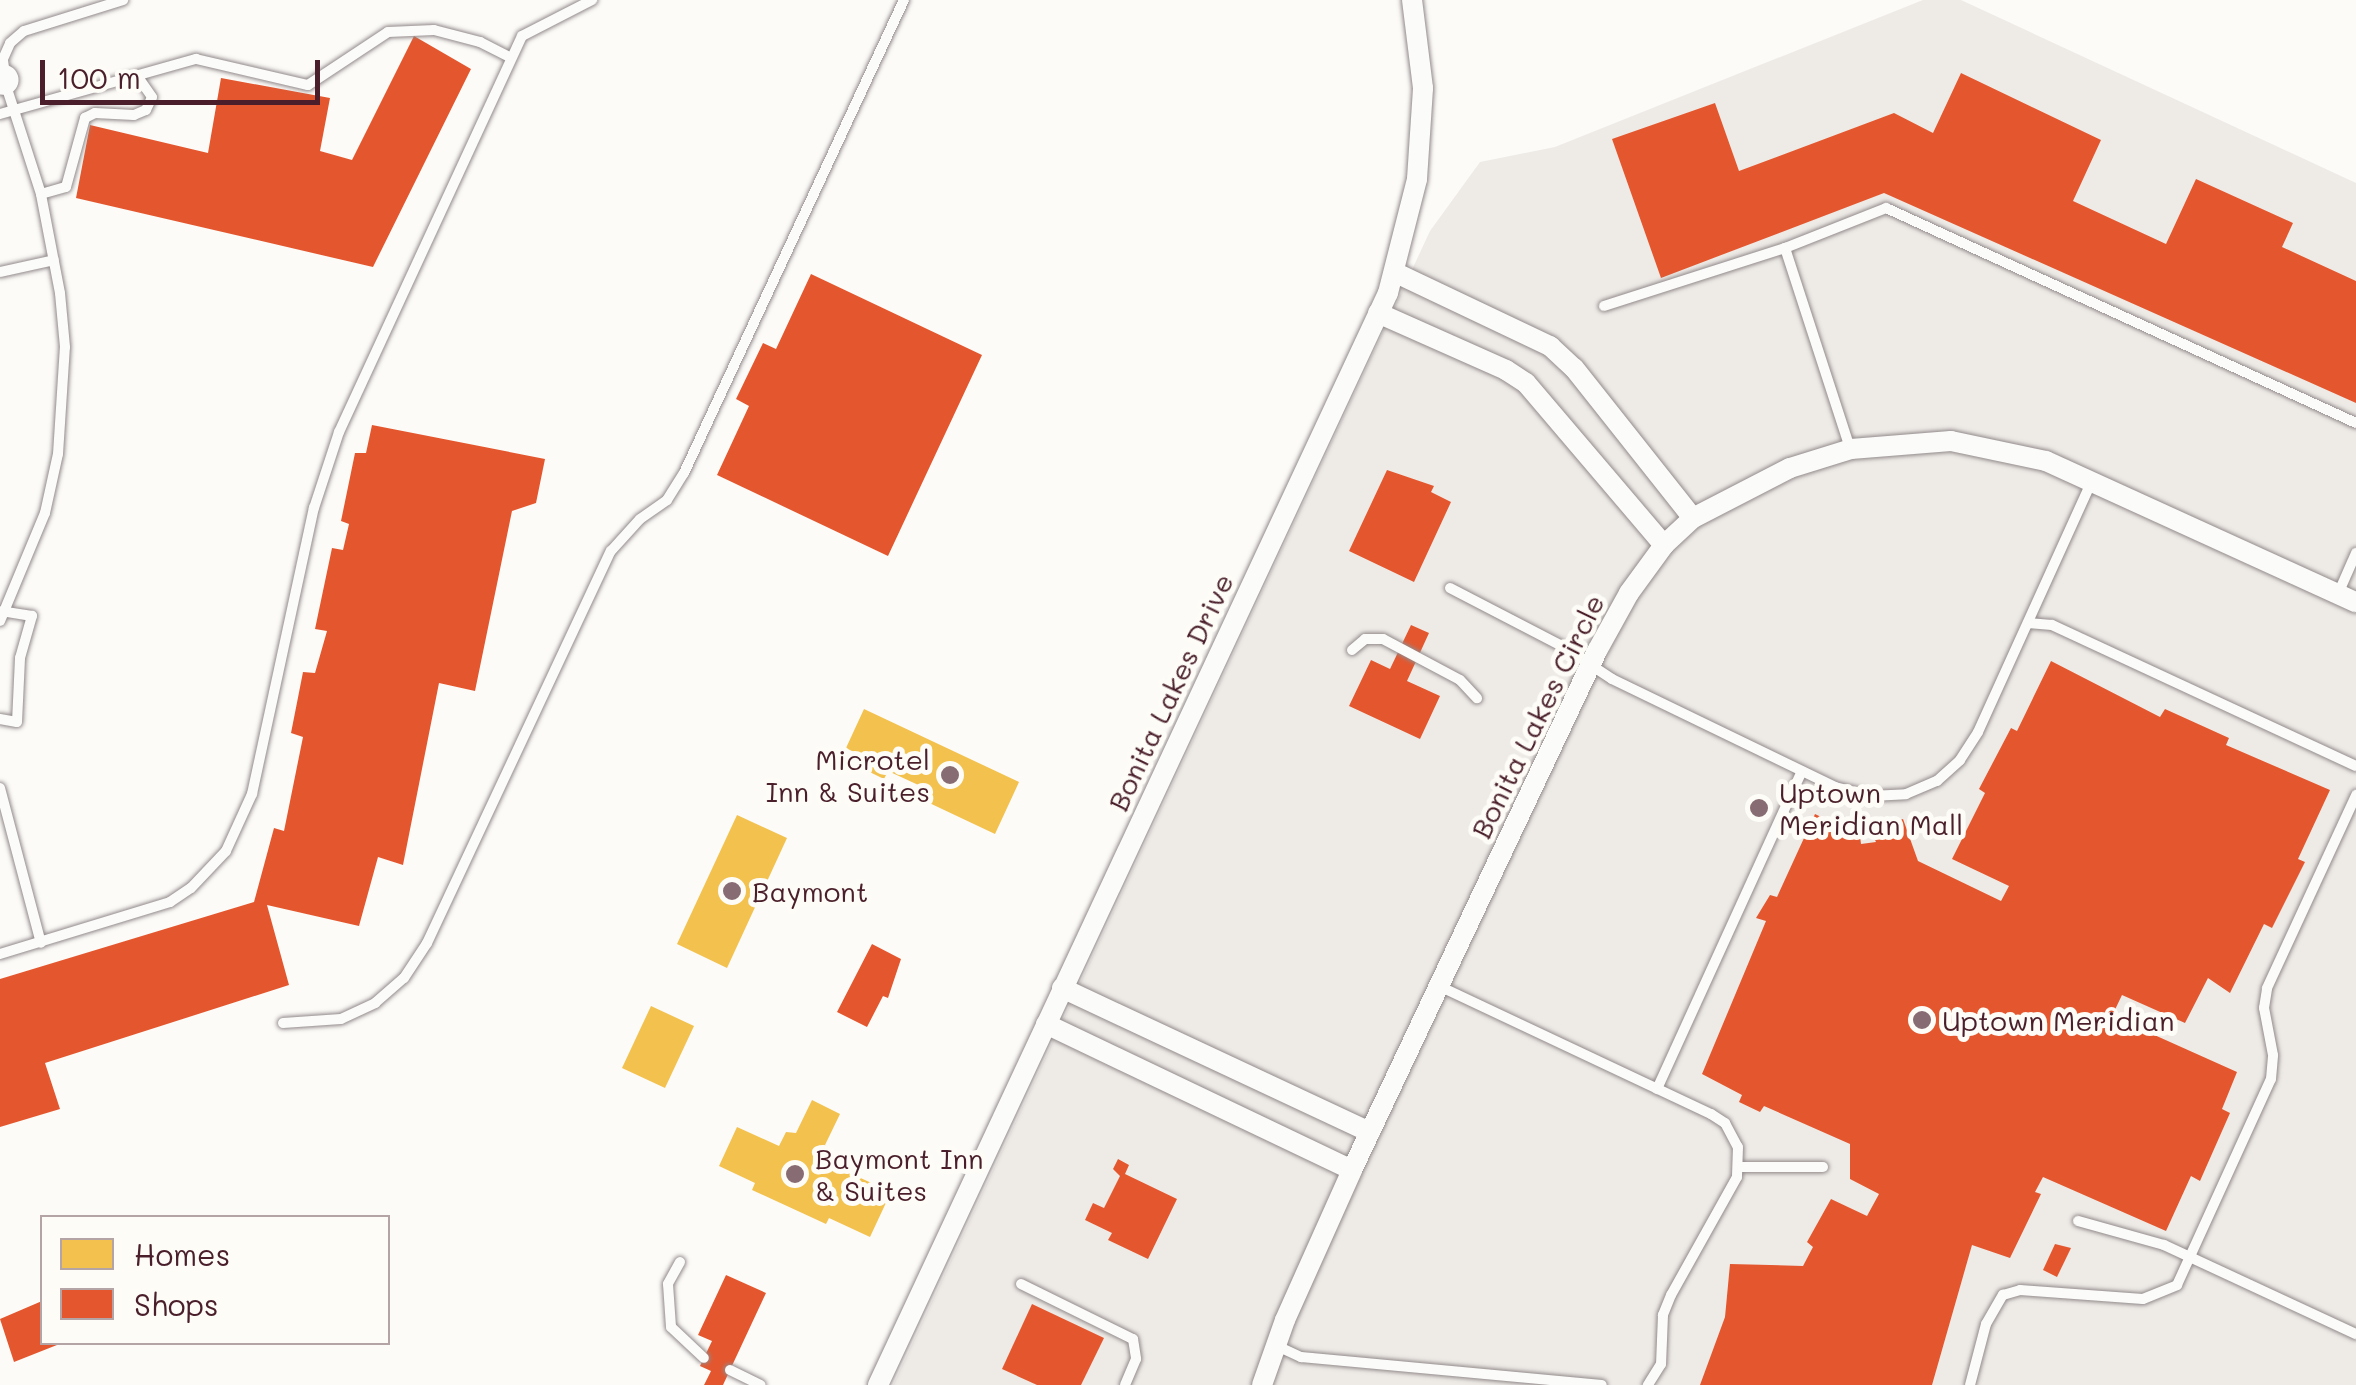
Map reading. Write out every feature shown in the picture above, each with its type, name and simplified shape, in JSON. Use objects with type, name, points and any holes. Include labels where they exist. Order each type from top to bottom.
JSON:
[{"type":"street","name":"Bonita Lakes Drive","points":[[878,1385],[1378,314],[1394,272],[1418,179],[1422,88],[1412,0]]},
{"type":"street","points":[[1394,272],[1550,346],[1574,368],[1693,518]]},
{"type":"street","points":[[1378,314],[1506,370],[1526,383],[1664,545]]},
{"type":"street","name":"Bonita Lakes Circle","points":[[1262,1385],[1275,1345],[1352,1170],[1590,664],[1629,593],[1664,545],[1693,518],[1790,468],[1851,449],[1951,440],[2046,461],[2347,598]]},
{"type":"street","points":[[1062,988],[1370,1132]]},
{"type":"street","points":[[1046,1024],[1352,1170]]},
{"type":"lane","points":[[0,719],[17,722],[20,658],[32,616],[1,614],[45,513],[58,454],[64,347],[54,260],[41,194],[2,79],[3,59],[17,35],[123,0]]},
{"type":"lane","points":[[0,954],[170,902],[208,871],[242,821],[314,508],[339,432],[522,36],[592,0]]},
{"type":"lane","points":[[283,1023],[342,1019],[374,1003],[404,978],[428,943],[611,551],[640,519],[667,500],[684,472],[904,0]]},
{"type":"lane","points":[[0,114],[196,60],[308,85],[388,32],[434,30],[480,42],[510,58]]},
{"type":"lane","points":[[41,194],[66,187],[85,118],[95,114],[134,115],[146,110],[152,97],[138,78]]},
{"type":"lane","points":[[1604,306],[1785,248],[1886,208],[2356,423]]},
{"type":"lane","points":[[1785,248],[1851,449]]},
{"type":"lane","points":[[0,272],[54,260]]},
{"type":"lane","points":[[1450,588],[1590,664],[1612,680],[1834,787],[1871,796],[1906,794],[1937,781],[1960,760],[1978,732],[2093,480]]},
{"type":"lane","points":[[2347,598],[2356,554]]},
{"type":"lane","points":[[2028,623],[2052,625],[2356,766]]},
{"type":"lane","points":[[1352,650],[1365,640],[1382,639],[1460,680],[1477,698]]},
{"type":"lane","points":[[1658,1089],[1802,771]]},
{"type":"lane","points":[[0,788],[40,943]]},
{"type":"lane","points":[[1970,1385],[1986,1324],[2003,1295],[2020,1290],[2142,1298],[2177,1284],[2271,1079],[2273,1055],[2264,1008],[2267,988],[2356,796]]},
{"type":"lane","points":[[1438,986],[1725,1123],[1738,1148],[1738,1167],[1731,1190],[1663,1315],[1661,1364],[1648,1385]]},
{"type":"lane","points":[[1738,1167],[1823,1167]]},
{"type":"lane","points":[[2078,1222],[2164,1244],[2356,1334]]},
{"type":"lane","points":[[680,1262],[668,1284],[671,1327],[704,1358]]},
{"type":"lane","points":[[1020,1284],[1134,1339],[1136,1359],[1125,1385]]},
{"type":"lane","points":[[1275,1345],[1301,1356],[1493,1381],[1602,1385]]},
{"type":"lane","points":[[730,1370],[761,1385]]},
{"type":"shaded area","name":"Uptown Meridian Mall","points":[[1923,0],[1961,0],[2356,183],[2356,1385],[893,1385],[1430,231],[1480,162],[1555,147]]},
{"type":"building: Homes","name":"Microtel Inn & Suites","points":[[864,709],[1019,782],[995,834],[923,800],[927,789],[888,771],[884,779],[849,762],[854,752],[846,748]]},
{"type":"building: Homes","name":"Baymont","points":[[737,815],[787,838],[727,968],[677,944]]},
{"type":"building: Homes","points":[[651,1006],[694,1026],[665,1088],[622,1068]]},
{"type":"building: Homes","name":"Baymont Inn & Suites","points":[[812,1100],[840,1114],[825,1145],[833,1152],[828,1163],[891,1192],[870,1237],[829,1218],[826,1224],[752,1190],[755,1183],[719,1166],[737,1127],[779,1146],[786,1132],[796,1133]]},
{"type":"building: Shops","points":[[414,36],[471,69],[373,267],[76,198],[90,125],[208,153],[221,78],[330,98],[320,151],[352,160]]},
{"type":"building: Shops","points":[[1961,73],[2101,140],[2073,201],[2166,244],[2196,179],[2293,223],[2282,247],[2356,281],[2356,403],[1884,193],[1661,278],[1612,139],[1715,103],[1739,171],[1894,113],[1933,133]]},
{"type":"building: Shops","points":[[811,274],[982,355],[888,556],[717,475],[749,406],[736,399],[763,343],[776,349]]},
{"type":"building: Shops","points":[[372,425],[545,459],[536,503],[512,511],[475,691],[439,683],[403,865],[378,857],[359,926],[267,905],[289,985],[45,1063],[60,1109],[0,1127],[0,979],[254,902],[274,828],[284,831],[303,737],[291,733],[303,672],[315,673],[327,631],[315,629],[332,548],[343,550],[349,524],[341,521],[355,453],[366,453]]},
{"type":"building: Shops","points":[[1387,470],[1434,486],[1431,492],[1451,502],[1414,582],[1349,551]]},
{"type":"building: Shops","points":[[1411,625],[1429,633],[1407,681],[1440,696],[1420,739],[1349,706],[1371,660],[1390,669]]},
{"type":"building: Shops","name":"Uptown Meridian","points":[[2051,661],[2160,717],[2165,709],[2229,738],[2226,745],[2330,790],[2298,859],[2305,862],[2272,928],[2264,924],[2230,993],[2208,978],[2185,1023],[2122,995],[2112,1016],[2237,1072],[2222,1109],[2230,1113],[2200,1181],[2191,1176],[2166,1231],[2043,1177],[2035,1192],[2041,1194],[2010,1258],[1972,1245],[1932,1385],[1700,1385],[1725,1317],[1730,1264],[1803,1266],[1813,1247],[1807,1242],[1831,1199],[1867,1216],[1879,1194],[1850,1179],[1850,1144],[1764,1106],[1760,1112],[1739,1102],[1742,1095],[1702,1074],[1766,921],[1756,918],[1770,895],[1777,897],[1815,814],[1860,836],[1861,844],[1876,842],[1870,829],[1903,819],[1918,861],[2001,901],[2009,886],[1952,859],[1985,793],[1979,789],[2011,728],[2017,731]]},
{"type":"building: Shops","points":[[872,944],[901,959],[888,998],[883,996],[867,1027],[837,1012]]},
{"type":"building: Shops","points":[[1118,1159],[1129,1165],[1125,1174],[1177,1199],[1148,1259],[1108,1240],[1112,1233],[1085,1220],[1093,1203],[1104,1208],[1120,1176],[1113,1169]]},
{"type":"building: Shops","points":[[2055,1244],[2071,1248],[2057,1277],[2043,1270]]},
{"type":"building: Shops","points":[[726,1275],[766,1293],[723,1385],[704,1385],[711,1371],[700,1366],[712,1341],[698,1335]]},
{"type":"building: Shops","points":[[40,1302],[40,1345],[57,1345],[14,1362],[0,1319]]},
{"type":"building: Shops","points":[[1032,1304],[1104,1338],[1081,1385],[1037,1385],[1002,1369]]},
{"type":"place","name":"Microtel Inn & Suites","points":[[950,775]]},
{"type":"place","name":"Uptown Meridian Mall","points":[[1759,808]]},
{"type":"place","name":"Baymont","points":[[732,891]]},
{"type":"place","name":"Uptown Meridian","points":[[1922,1020]]},
{"type":"place","name":"Baymont Inn & Suites","points":[[795,1174]]}]
